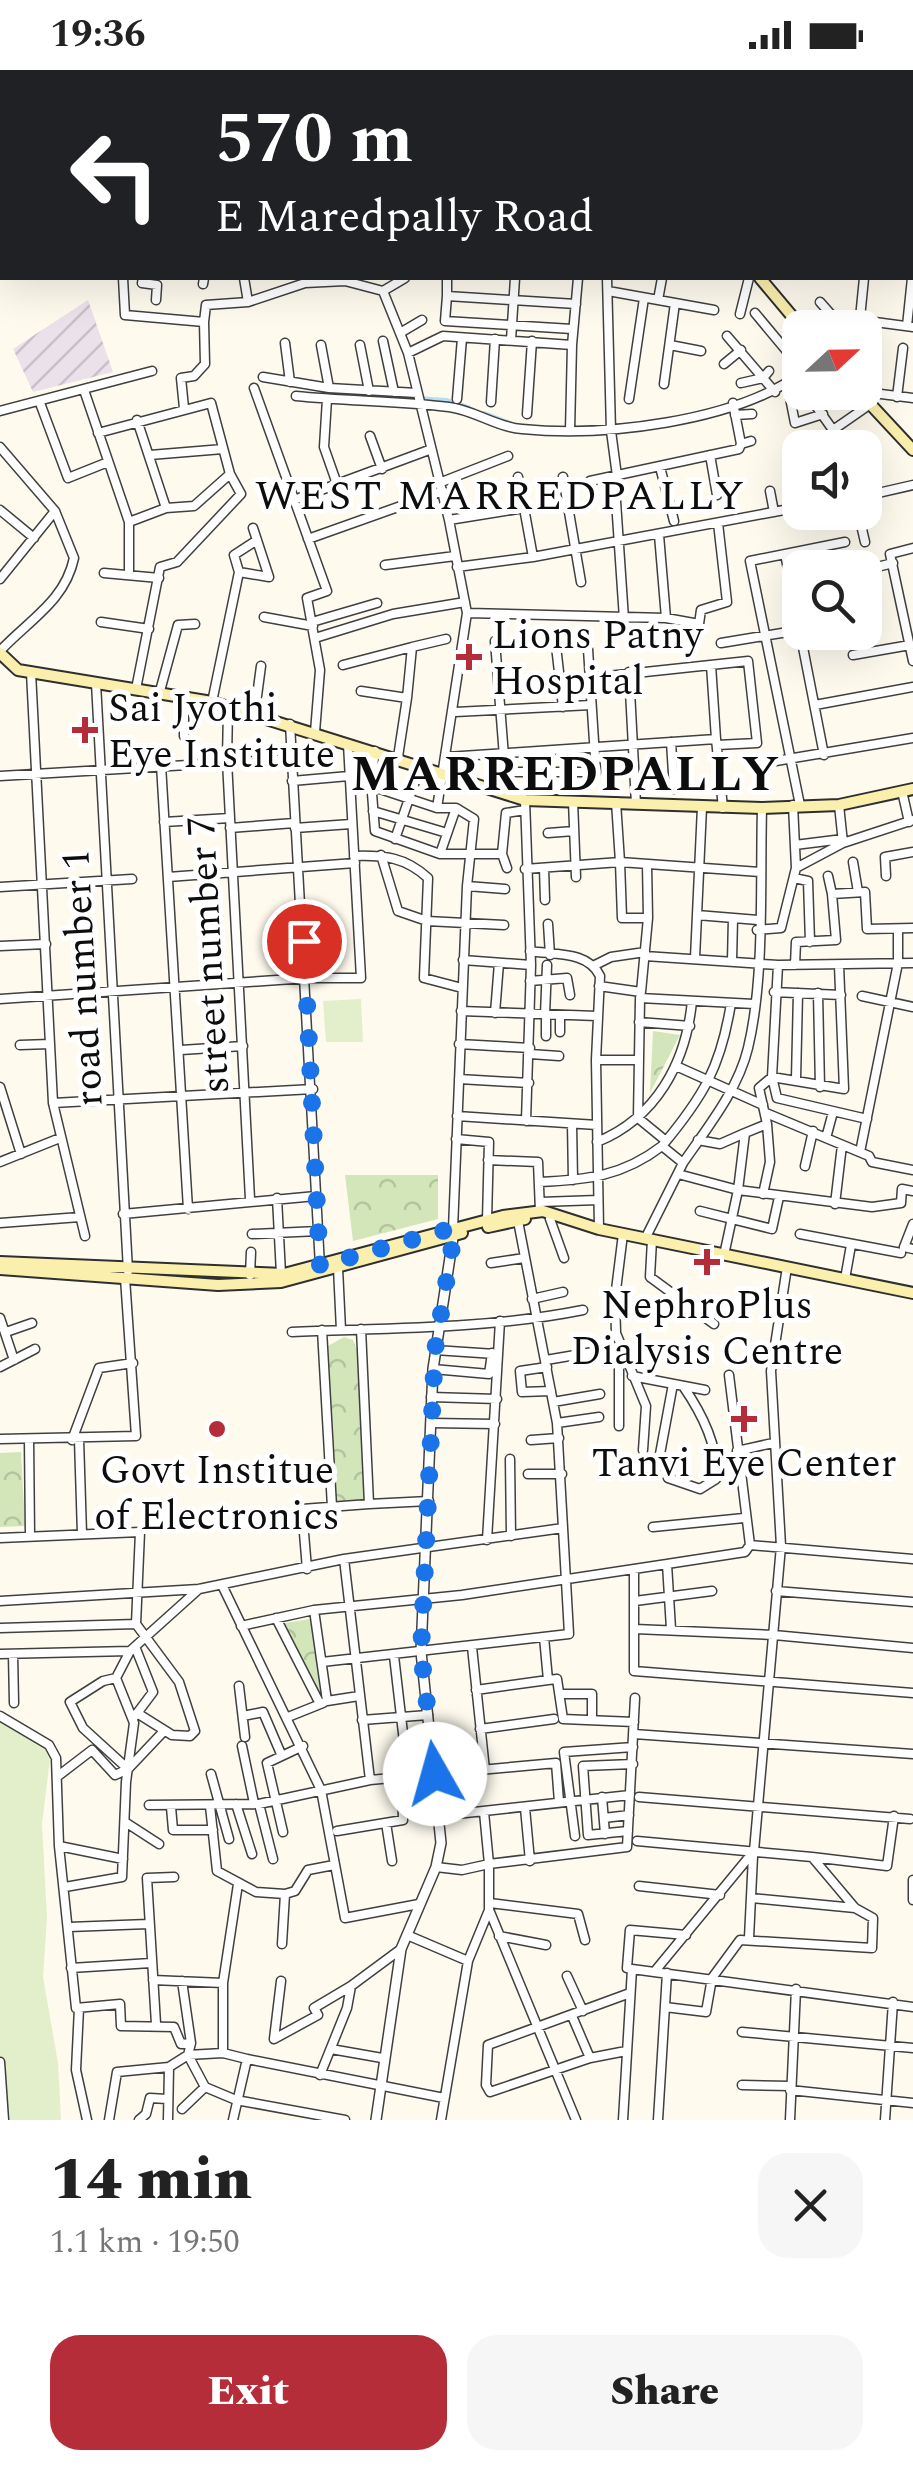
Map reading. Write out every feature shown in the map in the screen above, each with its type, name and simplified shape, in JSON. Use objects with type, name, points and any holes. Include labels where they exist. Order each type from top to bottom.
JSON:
[{"type":"main road","points":[[762,280],[787,310]]},
{"type":"main road","points":[[874,410],[913,450]]},
{"type":"main road","points":[[2,657],[31,672],[160,691],[228,708],[255,705],[290,724],[398,757],[525,805],[573,800],[702,808],[839,805],[908,790]]},
{"type":"main road","points":[[454,1232],[548,1213]]},
{"type":"main road","points":[[126,1275],[281,1274],[385,1251],[487,1220],[548,1213],[599,1230],[913,1293]]},
{"type":"main road","points":[[0,1266],[252,1284],[338,1268],[385,1251]]},
{"type":"street","points":[[123,280],[125,315],[204,322]]},
{"type":"street","points":[[143,280],[142,284],[157,285],[156,300]]},
{"type":"street","points":[[244,280],[248,302]]},
{"type":"street","points":[[184,408],[180,378],[194,376],[205,364],[206,304],[248,302],[304,280]]},
{"type":"street","points":[[348,280],[383,290],[401,280]]},
{"type":"street","points":[[447,280],[445,321],[572,329]]},
{"type":"street","points":[[511,340],[514,280]]},
{"type":"street","points":[[570,429],[572,329],[578,280]]},
{"type":"street","points":[[607,280],[613,477]]},
{"type":"street","points":[[658,300],[662,280]]},
{"type":"street","points":[[740,314],[748,280]]},
{"type":"street","points":[[861,310],[864,280]]},
{"type":"street","points":[[882,325],[910,326],[913,280]]},
{"type":"street","points":[[383,290],[408,353],[466,608],[455,712],[437,808]]},
{"type":"street","points":[[608,290],[714,310]]},
{"type":"street","points":[[447,296],[576,304]]},
{"type":"street","points":[[630,399],[644,298]]},
{"type":"street","points":[[820,302],[827,310]]},
{"type":"street","points":[[664,384],[676,303]]},
{"type":"street","points":[[754,313],[782,356]]},
{"type":"street","points":[[400,334],[422,320]]},
{"type":"street","points":[[408,353],[443,336],[572,345]]},
{"type":"street","points":[[727,336],[766,374],[775,392]]},
{"type":"street","points":[[456,399],[462,338]]},
{"type":"street","points":[[491,402],[496,340]]},
{"type":"street","points":[[382,341],[394,392]]},
{"type":"street","points":[[527,414],[532,341]]},
{"type":"street","points":[[285,343],[290,382]]},
{"type":"street","points":[[321,345],[329,388]]},
{"type":"street","points":[[670,345],[701,352]]},
{"type":"street","points":[[360,346],[369,390]]},
{"type":"street","points":[[897,396],[903,348]]},
{"type":"street","points":[[724,364],[741,350]]},
{"type":"street","points":[[0,412],[152,372]]},
{"type":"street","points":[[740,383],[766,374]]},
{"type":"street","points":[[263,377],[329,388],[394,392],[517,429],[611,431],[677,422],[782,387]]},
{"type":"street","points":[[254,388],[327,591],[307,598],[320,670],[315,732]]},
{"type":"street","points":[[85,392],[128,522],[129,575]]},
{"type":"street","points":[[882,394],[913,398]]},
{"type":"street","points":[[296,396],[418,399]]},
{"type":"street","points":[[327,399],[324,448],[337,484]]},
{"type":"street","points":[[40,403],[68,478],[108,462]]},
{"type":"street","points":[[98,434],[137,420],[211,403],[230,474],[241,494],[177,562],[160,567],[136,689]]},
{"type":"street","points":[[590,480],[739,449],[733,404]]},
{"type":"street","points":[[795,410],[795,423],[822,414]]},
{"type":"street","points":[[819,410],[833,430],[862,410]]},
{"type":"street","points":[[736,420],[752,418]]},
{"type":"street","points":[[137,420],[166,508]]},
{"type":"street","points":[[370,436],[382,469]]},
{"type":"street","points":[[741,444],[751,442]]},
{"type":"street","points":[[150,454],[223,449]]},
{"type":"street","points":[[1,450],[55,511],[72,545],[71,576],[60,597],[2,657]]},
{"type":"street","points":[[294,500],[428,450]]},
{"type":"street","points":[[710,455],[718,496]]},
{"type":"street","points":[[308,539],[508,456]]},
{"type":"street","points":[[660,467],[674,521]]},
{"type":"street","points":[[128,522],[166,508],[194,506],[230,474]]},
{"type":"street","points":[[563,476],[581,582]]},
{"type":"street","points":[[518,477],[533,557]]},
{"type":"street","points":[[882,492],[913,486]]},
{"type":"street","points":[[770,491],[774,512]]},
{"type":"street","points":[[616,501],[624,619]]},
{"type":"street","points":[[449,520],[524,508]]},
{"type":"street","points":[[0,510],[34,538]]},
{"type":"street","points":[[457,567],[620,542],[782,510]]},
{"type":"street","points":[[0,578],[55,511]]},
{"type":"street","points":[[315,638],[393,614],[466,608],[624,619],[666,618],[699,624],[701,610],[727,599],[718,522]]},
{"type":"street","points":[[239,572],[269,577],[253,528]]},
{"type":"street","points":[[862,530],[865,542]]},
{"type":"street","points":[[663,534],[666,618]]},
{"type":"street","points":[[212,702],[239,572],[234,555],[257,540]]},
{"type":"street","points":[[805,550],[845,542]]},
{"type":"street","points":[[913,548],[890,553],[913,662]]},
{"type":"street","points":[[697,915],[781,928],[794,878],[796,805],[790,760],[750,561],[782,555]]},
{"type":"street","points":[[385,565],[455,556]]},
{"type":"street","points":[[882,566],[892,563]]},
{"type":"street","points":[[104,573],[159,578]]},
{"type":"street","points":[[264,616],[312,624],[376,603]]},
{"type":"street","points":[[100,622],[149,629]]},
{"type":"street","points":[[160,691],[178,625],[195,624]]},
{"type":"street","points":[[722,642],[782,633]]},
{"type":"street","points":[[344,665],[446,639]]},
{"type":"street","points":[[495,640],[508,798]]},
{"type":"street","points":[[854,654],[910,645]]},
{"type":"street","points":[[556,646],[563,707]]},
{"type":"street","points":[[398,757],[412,647]]},
{"type":"street","points":[[506,772],[596,772],[588,650]]},
{"type":"street","points":[[803,650],[824,755]]},
{"type":"street","points":[[447,756],[672,742],[756,743],[748,661],[590,678]]},
{"type":"street","points":[[710,665],[723,808]]},
{"type":"street","points":[[255,705],[261,666]]},
{"type":"street","points":[[31,672],[53,1103],[86,1236]]},
{"type":"street","points":[[629,672],[636,744],[636,804]]},
{"type":"street","name":"road number 1","points":[[76,1440],[136,1436],[96,683]]},
{"type":"street","points":[[814,705],[913,688]]},
{"type":"street","points":[[361,691],[407,698]]},
{"type":"street","points":[[184,698],[184,736]]},
{"type":"street","points":[[455,712],[591,705]]},
{"type":"street","name":"street number 7","points":[[228,708],[227,761],[250,1200]]},
{"type":"street","points":[[290,724],[320,1266]]},
{"type":"street","points":[[764,763],[913,738]]},
{"type":"street","points":[[672,742],[674,789]]},
{"type":"street","points":[[0,999],[307,978],[355,980],[364,974],[348,744]]},
{"type":"street","points":[[375,751],[371,786],[375,831],[440,854],[502,854]]},
{"type":"street","points":[[0,776],[291,759]]},
{"type":"street","points":[[160,766],[188,1209]]},
{"type":"street","points":[[395,838],[420,767]]},
{"type":"street","points":[[292,780],[350,776]]},
{"type":"street","points":[[371,786],[408,801],[456,808],[474,817],[463,960],[454,1232],[431,1397],[430,1501],[421,1652],[441,1842],[436,1867],[401,1949],[382,2058],[376,2120]]},
{"type":"street","points":[[795,846],[843,841],[911,821],[908,790]]},
{"type":"street","points":[[573,800],[576,877]]},
{"type":"street","points":[[616,802],[622,919],[648,918]]},
{"type":"street","points":[[507,868],[502,854],[506,813],[525,805],[524,869],[530,951],[526,1120]]},
{"type":"street","points":[[839,805],[843,841]]},
{"type":"street","points":[[440,854],[456,808]]},
{"type":"street","points":[[695,958],[702,808]]},
{"type":"street","points":[[714,1324],[650,1277],[648,1240],[684,1162],[730,1092],[748,1051],[754,1004],[762,808]]},
{"type":"street","points":[[374,810],[447,833]]},
{"type":"street","points":[[164,822],[351,824]]},
{"type":"street","points":[[548,833],[574,831]]},
{"type":"street","points":[[796,868],[843,841]]},
{"type":"street","points":[[886,876],[885,857],[913,852]]},
{"type":"street","points":[[168,877],[298,867],[381,855],[412,863],[428,878],[424,978],[462,988]]},
{"type":"street","points":[[381,855],[398,911],[427,920],[504,925]]},
{"type":"street","points":[[524,869],[620,862],[760,872]]},
{"type":"street","points":[[853,862],[858,892]]},
{"type":"street","points":[[646,864],[648,918],[640,996],[638,1118],[684,1162]]},
{"type":"street","points":[[544,868],[545,900]]},
{"type":"street","points":[[795,965],[796,942],[836,940],[828,876]]},
{"type":"street","points":[[794,878],[808,881],[810,942]]},
{"type":"street","points":[[0,888],[132,879]]},
{"type":"street","points":[[467,886],[506,890]]},
{"type":"street","points":[[832,894],[866,895],[867,929],[913,928]]},
{"type":"street","points":[[732,961],[733,918]]},
{"type":"street","points":[[548,924],[550,954]]},
{"type":"street","points":[[860,1152],[898,963],[898,928]]},
{"type":"street","points":[[0,946],[46,944]]},
{"type":"street","points":[[530,951],[572,955],[595,966]]},
{"type":"street","points":[[595,966],[611,957],[645,954],[795,965],[913,963]]},
{"type":"street","points":[[463,960],[530,965]]},
{"type":"street","points":[[495,1012],[499,963]]},
{"type":"street","points":[[778,964],[772,1077],[777,1098],[867,1119]]},
{"type":"street","points":[[546,1036],[547,965]]},
{"type":"street","points":[[763,1194],[770,1162],[759,1088],[772,1077],[844,1089],[840,965]]},
{"type":"street","points":[[595,966],[599,986],[599,1230]]},
{"type":"street","points":[[530,980],[567,978],[570,994]]},
{"type":"street","points":[[599,986],[640,996],[754,1004]]},
{"type":"street","points":[[774,992],[841,995]]},
{"type":"street","points":[[796,1080],[798,993]]},
{"type":"street","points":[[818,993],[820,1087]]},
{"type":"street","points":[[862,996],[913,1006]]},
{"type":"street","points":[[597,1142],[638,1118],[660,1095],[676,1066],[690,1026],[692,1002]]},
{"type":"street","points":[[538,1182],[598,1179],[630,1168],[664,1144],[690,1116],[710,1081],[724,1048],[731,1003]]},
{"type":"street","points":[[461,1011],[598,1016]]},
{"type":"street","points":[[560,1015],[560,1032]]},
{"type":"street","points":[[639,1022],[690,1026]]},
{"type":"street","points":[[20,1046],[50,1044]]},
{"type":"street","points":[[459,1044],[559,1056]]},
{"type":"street","points":[[180,1050],[243,1046]]},
{"type":"street","points":[[596,1060],[637,1060]]},
{"type":"street","points":[[676,1066],[860,1152],[872,1162],[913,1170]]},
{"type":"street","points":[[459,1078],[529,1083]]},
{"type":"street","points":[[0,1086],[21,1154]]},
{"type":"street","points":[[53,1103],[313,1089]]},
{"type":"street","points":[[826,1138],[833,1112]]},
{"type":"street","points":[[457,1116],[597,1124]]},
{"type":"street","points":[[572,1124],[573,1180]]},
{"type":"street","points":[[698,1140],[720,1144],[766,1124]]},
{"type":"street","points":[[805,1166],[812,1131]]},
{"type":"street","points":[[724,1255],[745,1133]]},
{"type":"street","points":[[0,1162],[60,1138]]},
{"type":"street","points":[[456,1139],[488,1142],[487,1220]]},
{"type":"street","points":[[835,1204],[842,1145]]},
{"type":"street","points":[[488,1160],[538,1162],[538,1182],[564,1258]]},
{"type":"street","points":[[678,1174],[738,1190],[835,1204],[887,1207],[901,1203],[902,1189],[913,1191]]},
{"type":"street","points":[[123,1214],[316,1196]]},
{"type":"street","points":[[700,1211],[772,1229],[779,1197]]},
{"type":"street","points":[[277,1198],[281,1274]]},
{"type":"street","points":[[548,1213],[598,1200]]},
{"type":"street","points":[[0,1224],[80,1216]]},
{"type":"street","points":[[322,1662],[569,1634],[559,1438],[520,1254],[518,1221]]},
{"type":"street","points":[[913,1224],[904,1246],[913,1249]]},
{"type":"street","points":[[252,1234],[318,1231]]},
{"type":"street","points":[[623,1234],[615,1298],[616,1334],[647,1411],[643,1450]]},
{"type":"street","points":[[800,1234],[901,1253]]},
{"type":"street","points":[[844,1280],[852,1244]]},
{"type":"street","points":[[250,1252],[250,1276]]},
{"type":"street","points":[[491,1264],[520,1254]]},
{"type":"street","points":[[749,1938],[780,1546],[772,1371],[787,1267]]},
{"type":"street","points":[[338,1268],[341,1330]]},
{"type":"street","points":[[532,1299],[564,1292]]},
{"type":"street","points":[[292,1332],[536,1320],[583,1310]]},
{"type":"street","points":[[0,1318],[14,1360]]},
{"type":"street","points":[[487,1540],[500,1321]]},
{"type":"street","points":[[6,1332],[32,1323]]},
{"type":"street","points":[[361,1329],[369,1504]]},
{"type":"street","points":[[322,1330],[332,1507]]},
{"type":"street","points":[[0,1367],[35,1349]]},
{"type":"street","points":[[435,1350],[496,1354]]},
{"type":"street","points":[[551,1391],[522,1392],[520,1371],[599,1350]]},
{"type":"street","points":[[434,1369],[488,1374],[496,1354]]},
{"type":"street","points":[[619,1426],[619,1366],[624,1356]]},
{"type":"street","points":[[82,1534],[76,1440],[99,1368],[133,1363]]},
{"type":"street","points":[[240,1626],[314,1610],[564,1580],[745,1552],[750,1545],[729,1375]]},
{"type":"street","points":[[632,1376],[705,1390]]},
{"type":"street","points":[[678,1386],[707,1430],[716,1457],[716,1479],[700,1488],[687,1488],[668,1478],[660,1459],[678,1386]]},
{"type":"street","points":[[554,1402],[600,1394]]},
{"type":"street","points":[[431,1397],[497,1399]]},
{"type":"street","points":[[557,1422],[599,1417]]},
{"type":"street","points":[[431,1423],[495,1424]]},
{"type":"street","points":[[531,1440],[559,1438]]},
{"type":"street","points":[[0,1440],[76,1440]]},
{"type":"street","points":[[29,1440],[30,1536]]},
{"type":"street","points":[[737,1451],[773,1444]]},
{"type":"street","points":[[510,1459],[511,1536]]},
{"type":"street","points":[[528,1474],[562,1474]]},
{"type":"street","points":[[307,1569],[302,1509],[430,1501]]},
{"type":"street","points":[[653,1527],[744,1518]]},
{"type":"street","points":[[0,1600],[140,1596],[199,1589],[344,1560],[563,1528]]},
{"type":"street","points":[[0,1538],[140,1532],[136,1624],[144,1641],[179,1682],[195,1731],[190,1736],[164,1731],[135,1717],[116,1678]]},
{"type":"street","points":[[750,1545],[913,1559]]},
{"type":"street","points":[[344,1560],[370,1780]]},
{"type":"street","points":[[667,1564],[671,1629]]},
{"type":"street","points":[[634,1568],[634,1671],[913,1693]]},
{"type":"street","points":[[222,1586],[321,1790],[345,1918],[418,1904]]},
{"type":"street","points":[[128,1769],[83,1728],[70,1702],[103,1681],[116,1678],[133,1650],[199,1589]]},
{"type":"street","points":[[634,1600],[712,1591]]},
{"type":"street","points":[[776,1591],[913,1602]]},
{"type":"street","points":[[314,1610],[323,1703]]},
{"type":"street","points":[[276,1618],[323,1703]]},
{"type":"street","points":[[0,1628],[136,1624]]},
{"type":"street","points":[[635,1630],[774,1635],[913,1648]]},
{"type":"street","points":[[544,1637],[548,1680]]},
{"type":"street","points":[[472,1647],[484,1770]]},
{"type":"street","points":[[0,1654],[133,1650]]},
{"type":"street","points":[[66,1888],[122,1878],[135,1717],[153,1692],[133,1650]]},
{"type":"street","points":[[14,1654],[14,1702]]},
{"type":"street","points":[[337,1830],[403,1819],[402,1716],[394,1656]]},
{"type":"street","points":[[476,1690],[557,1680],[563,1719],[634,1722]]},
{"type":"street","points":[[239,1686],[248,1768],[272,1859]]},
{"type":"street","points":[[561,1694],[592,1694],[592,1720]]},
{"type":"street","points":[[288,1717],[323,1703],[359,1696]]},
{"type":"street","points":[[436,1867],[462,1870],[627,1847],[635,1796],[634,1698]]},
{"type":"street","points":[[243,1716],[263,1712],[282,1754]]},
{"type":"street","points":[[362,1720],[428,1715]]},
{"type":"street","points":[[0,1716],[48,1745],[58,1776],[59,1846],[71,1968],[79,2008],[76,2070],[87,2120]]},
{"type":"street","points":[[480,1729],[554,1719]]},
{"type":"street","points":[[58,1776],[92,1750],[116,1775],[128,1769],[164,1731]]},
{"type":"street","points":[[634,1734],[913,1754]]},
{"type":"street","points":[[248,1768],[302,1746]]},
{"type":"street","points":[[564,1801],[564,1752],[633,1747]]},
{"type":"street","points":[[581,1751],[588,1835]]},
{"type":"street","points":[[267,1763],[283,1832]]},
{"type":"street","points":[[148,1805],[170,1808],[256,1803],[370,1780],[556,1763],[577,1854]]},
{"type":"street","points":[[583,1766],[633,1764]]},
{"type":"street","points":[[211,1774],[229,1839]]},
{"type":"street","points":[[438,1816],[635,1796],[910,1819]]},
{"type":"street","points":[[602,1798],[605,1834]]},
{"type":"street","points":[[236,1804],[252,1854]]},
{"type":"street","points":[[210,1806],[217,1870],[238,1884],[256,1892],[285,1894],[294,1891],[308,1870],[334,1865]]},
{"type":"street","points":[[170,1808],[173,1830],[213,1830]]},
{"type":"street","points":[[524,1808],[530,1861]]},
{"type":"street","points":[[484,1812],[490,1906],[536,2029],[576,2120]]},
{"type":"street","points":[[604,1818],[630,1814]]},
{"type":"street","points":[[637,1841],[887,1866],[894,1816]]},
{"type":"street","points":[[124,1822],[159,1844]]},
{"type":"street","points":[[386,1823],[392,1862]]},
{"type":"street","points":[[574,1836],[628,1831]]},
{"type":"street","points":[[59,1846],[123,1859]]},
{"type":"street","points":[[655,1971],[753,1854]]},
{"type":"street","points":[[665,2008],[706,2012],[712,1978],[740,1940],[872,1948],[873,1918],[855,1908],[812,1858]]},
{"type":"street","points":[[156,2024],[147,1878],[174,1877]]},
{"type":"street","points":[[913,1880],[913,1900]]},
{"type":"street","points":[[223,2052],[223,1983],[238,1884]]},
{"type":"street","points":[[639,1886],[720,1895]]},
{"type":"street","points":[[282,1944],[285,1894]]},
{"type":"street","points":[[752,1898],[855,1908]]},
{"type":"street","points":[[490,1906],[578,1914],[585,1940]]},
{"type":"street","points":[[441,2120],[468,1960],[490,1906]]},
{"type":"street","points":[[69,1927],[148,1924]]},
{"type":"street","points":[[686,1935],[630,1930],[627,1968],[913,2007]]},
{"type":"street","points":[[407,1935],[468,1960]]},
{"type":"street","points":[[499,1936],[546,1945]]},
{"type":"street","points":[[281,1981],[274,2039],[318,2015],[314,2008],[401,1949]]},
{"type":"street","points":[[71,1968],[151,1963]]},
{"type":"street","points":[[622,2120],[632,1969]]},
{"type":"street","points":[[658,2120],[667,1973]]},
{"type":"street","points":[[567,1976],[583,2011]]},
{"type":"street","points":[[153,1980],[223,1983]]},
{"type":"street","points":[[182,1980],[191,2043],[188,2055],[205,2088],[236,2100],[316,2118],[344,2120]]},
{"type":"street","points":[[320,2075],[350,1986]]},
{"type":"street","points":[[790,2120],[796,1990]]},
{"type":"street","points":[[626,2052],[590,2058],[490,2092],[486,2086],[488,2046],[630,1994]]},
{"type":"street","points":[[885,2120],[893,2002]]},
{"type":"street","points":[[79,2008],[120,2004],[121,2026],[156,2024],[174,2028],[181,2044],[191,2043]]},
{"type":"street","points":[[572,2016],[590,2058]]},
{"type":"street","points":[[742,2032],[913,2048]]},
{"type":"street","points":[[331,2050],[382,2058]]},
{"type":"street","points":[[109,2120],[117,2072],[143,2073],[169,2067],[188,2055],[223,2052],[444,2098]]},
{"type":"street","points":[[233,2120],[247,2059]]},
{"type":"street","points":[[0,2062],[2,2117]]},
{"type":"street","points":[[168,2120],[169,2067]]},
{"type":"street","points":[[742,2085],[913,2103]]},
{"type":"street","points":[[182,2109],[205,2088]]},
{"type":"street","points":[[140,2120],[150,2098],[167,2099]]},
{"type":"street","points":[[262,2120],[265,2106]]},
{"type":"shaded area","points":[[88,300],[113,372],[33,392],[13,349]]},
{"type":"green space","points":[[361,999],[363,1042],[326,1042],[323,1001]]},
{"type":"green space","points":[[653,1031],[680,1035],[650,1093]]},
{"type":"green space","points":[[345,1175],[438,1175],[438,1219],[353,1241]]},
{"type":"green space","points":[[344,1337],[353,1340],[357,1350],[365,1500],[335,1502],[328,1346]]},
{"type":"green space","points":[[21,1452],[25,1526],[0,1527],[0,1453]]},
{"type":"green space","points":[[310,1619],[324,1690],[314,1696],[279,1624]]},
{"type":"green space","points":[[0,1718],[51,1750],[42,1824],[47,1918],[43,1977],[58,2063],[61,2120],[0,2120]]},
{"type":"waterway","points":[[401,398],[447,401],[468,408]]},
{"type":"waterway","points":[[484,414],[510,424]]},
{"type":"place","name":"Lions Patny Hospital","points":[[469,657]]},
{"type":"place","name":"Sai Jyothi Eye Institute","points":[[85,730]]},
{"type":"place","name":"NephroPlus Dialysis Centre","points":[[707,1262]]},
{"type":"place","name":"Tanvi Eye Center","points":[[744,1419]]},
{"type":"place","name":"Govt Institue of Electronics","points":[[217,1429]]},
{"type":"district","name":"WEST MARREDPALLY","points":[[501,494]]},
{"type":"district","name":"MARREDPALLY","points":[[566,772]]},
{"type":"route","points":[[304,941],[320,1266],[453,1228],[431,1397],[430,1501],[421,1652],[435,1774]]}]
